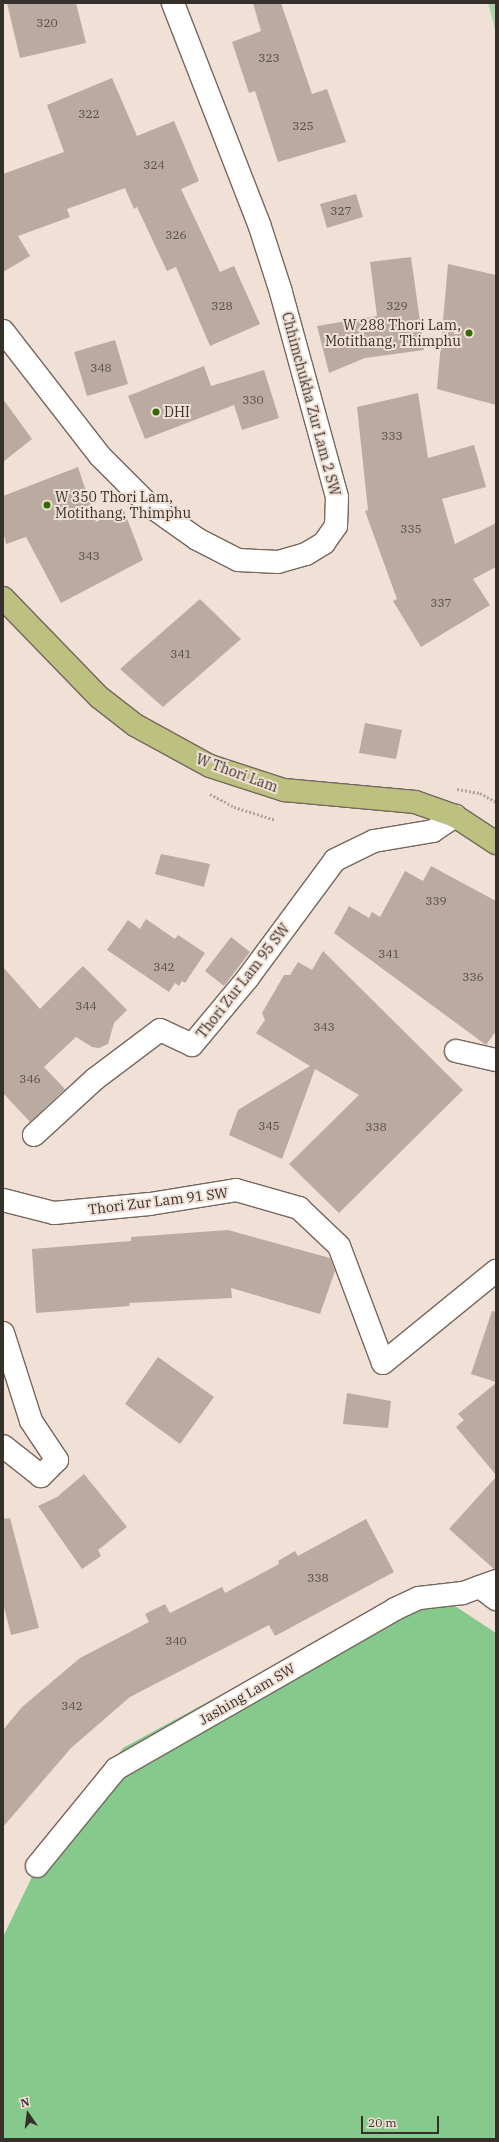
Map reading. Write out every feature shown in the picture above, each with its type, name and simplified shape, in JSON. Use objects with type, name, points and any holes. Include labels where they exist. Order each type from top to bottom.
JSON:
[{"type":"main road","name":"W Thori Lam","points":[[3,598],[99,697],[135,725],[210,766],[284,790],[415,802],[455,816],[496,843]]},
{"type":"street","name":"Chhimchukha Zur Lam 2 SW","points":[[3,330],[100,456],[149,505],[197,539],[238,560],[278,562],[306,554],[324,543],[336,526],[337,497],[281,292],[259,224],[173,3]]},
{"type":"street","name":"Thori Zur Lam 95 SW","points":[[34,1134],[95,1079],[160,1030],[192,1045],[247,979],[335,860],[374,841],[433,831],[455,816]]},
{"type":"street","points":[[456,1051],[496,1060]]},
{"type":"street","name":"Thori Zur Lam 91 SW","points":[[3,1200],[54,1213],[150,1204],[236,1190],[299,1208],[339,1246],[383,1362],[496,1271]]},
{"type":"street","points":[[3,1332],[31,1421],[57,1460],[41,1476],[3,1446]]},
{"type":"street","name":"Jashing Lam SW","points":[[38,1866],[116,1769],[395,1609],[418,1598],[491,1589]]},
{"type":"green space","points":[[488,3],[496,3],[496,33]]},
{"type":"green space","points":[[423,1585],[496,1633],[496,2139],[3,2139],[3,1937],[44,1852],[123,1748]]},
{"type":"building","points":[[7,3],[76,3],[86,43],[20,58]]},
{"type":"building","points":[[253,3],[281,3],[312,94],[327,89],[346,142],[278,162],[255,91],[249,93],[232,42],[261,31]]},
{"type":"building","points":[[112,78],[137,136],[174,121],[199,181],[181,189],[220,272],[234,266],[260,324],[210,346],[176,267],[167,271],[137,207],[134,209],[125,188],[67,209],[70,217],[18,236],[30,256],[3,272],[3,174],[64,152],[47,105]]},
{"type":"building","points":[[356,194],[363,217],[327,228],[320,204]]},
{"type":"building","points":[[411,257],[424,350],[365,358],[329,373],[317,326],[377,316],[370,262]]},
{"type":"building","name":"W 288 Thori Lam, Motithang, Thimphu","points":[[448,264],[496,275],[496,405],[437,389]]},
{"type":"building","points":[[115,340],[128,384],[87,396],[74,352]]},
{"type":"building","points":[[204,366],[211,386],[264,370],[279,418],[242,430],[234,405],[145,439],[128,396]]},
{"type":"building","points":[[418,393],[428,458],[474,445],[486,487],[442,499],[455,544],[496,523],[496,567],[473,579],[490,605],[421,647],[393,601],[397,599],[365,511],[368,510],[357,407]]},
{"type":"building","points":[[3,399],[32,439],[3,462]]},
{"type":"building","points":[[78,467],[96,522],[123,508],[143,560],[61,603],[26,537],[6,544],[3,531],[3,496]]},
{"type":"building","points":[[200,599],[241,639],[163,707],[120,669]]},
{"type":"building","points":[[365,723],[402,730],[396,759],[359,753]]},
{"type":"building","points":[[161,854],[210,864],[204,887],[155,874]]},
{"type":"building","points":[[431,866],[496,901],[496,1031],[486,1045],[334,933],[349,906],[369,918],[372,912],[380,917],[405,871],[423,881]]},
{"type":"building","points":[[146,919],[175,939],[178,935],[205,953],[185,983],[182,981],[179,986],[175,983],[169,992],[107,950],[128,920],[140,929]]},
{"type":"building","points":[[231,937],[250,952],[224,986],[205,971]]},
{"type":"building","points":[[323,951],[463,1090],[339,1213],[289,1164],[359,1095],[315,1069],[282,1159],[229,1135],[238,1110],[310,1066],[256,1033],[265,1020],[262,1013],[284,975],[290,975],[298,962],[312,970]]},
{"type":"building","points":[[83,966],[127,1010],[114,1023],[108,1044],[99,1048],[92,1047],[76,1037],[44,1067],[65,1089],[30,1122],[3,1093],[3,967],[40,1009]]},
{"type":"building","points":[[228,1230],[330,1258],[335,1271],[320,1314],[231,1288],[232,1298],[129,1303],[130,1306],[36,1313],[32,1249],[131,1241],[131,1237]]},
{"type":"building","points":[[492,1311],[496,1312],[496,1382],[471,1374]]},
{"type":"building","points":[[158,1357],[214,1397],[180,1444],[125,1404]]},
{"type":"building","points":[[496,1383],[496,1475],[456,1427],[464,1420],[458,1414]]},
{"type":"building","points":[[347,1393],[391,1401],[388,1428],[343,1424]]},
{"type":"building","points":[[84,1474],[127,1527],[98,1550],[101,1556],[82,1569],[38,1506],[57,1497]]},
{"type":"building","points":[[496,1477],[496,1569],[494,1569],[449,1529]]},
{"type":"building","points":[[10,1518],[39,1628],[11,1635],[3,1603],[3,1519]]},
{"type":"building","points":[[366,1519],[394,1572],[275,1636],[269,1625],[130,1697],[71,1748],[3,1827],[3,1730],[22,1707],[80,1658],[149,1622],[145,1614],[165,1604],[170,1613],[222,1587],[225,1593],[279,1564],[278,1561],[295,1551],[298,1556]]},
{"type":"place","name":"W 288 Thori Lam, Motithang, Thimphu","points":[[469,333]]},
{"type":"place","name":"DHI","points":[[156,412]]},
{"type":"place","name":"W 350 Thori Lam, Motithang, Thimphu","points":[[47,505]]}]
